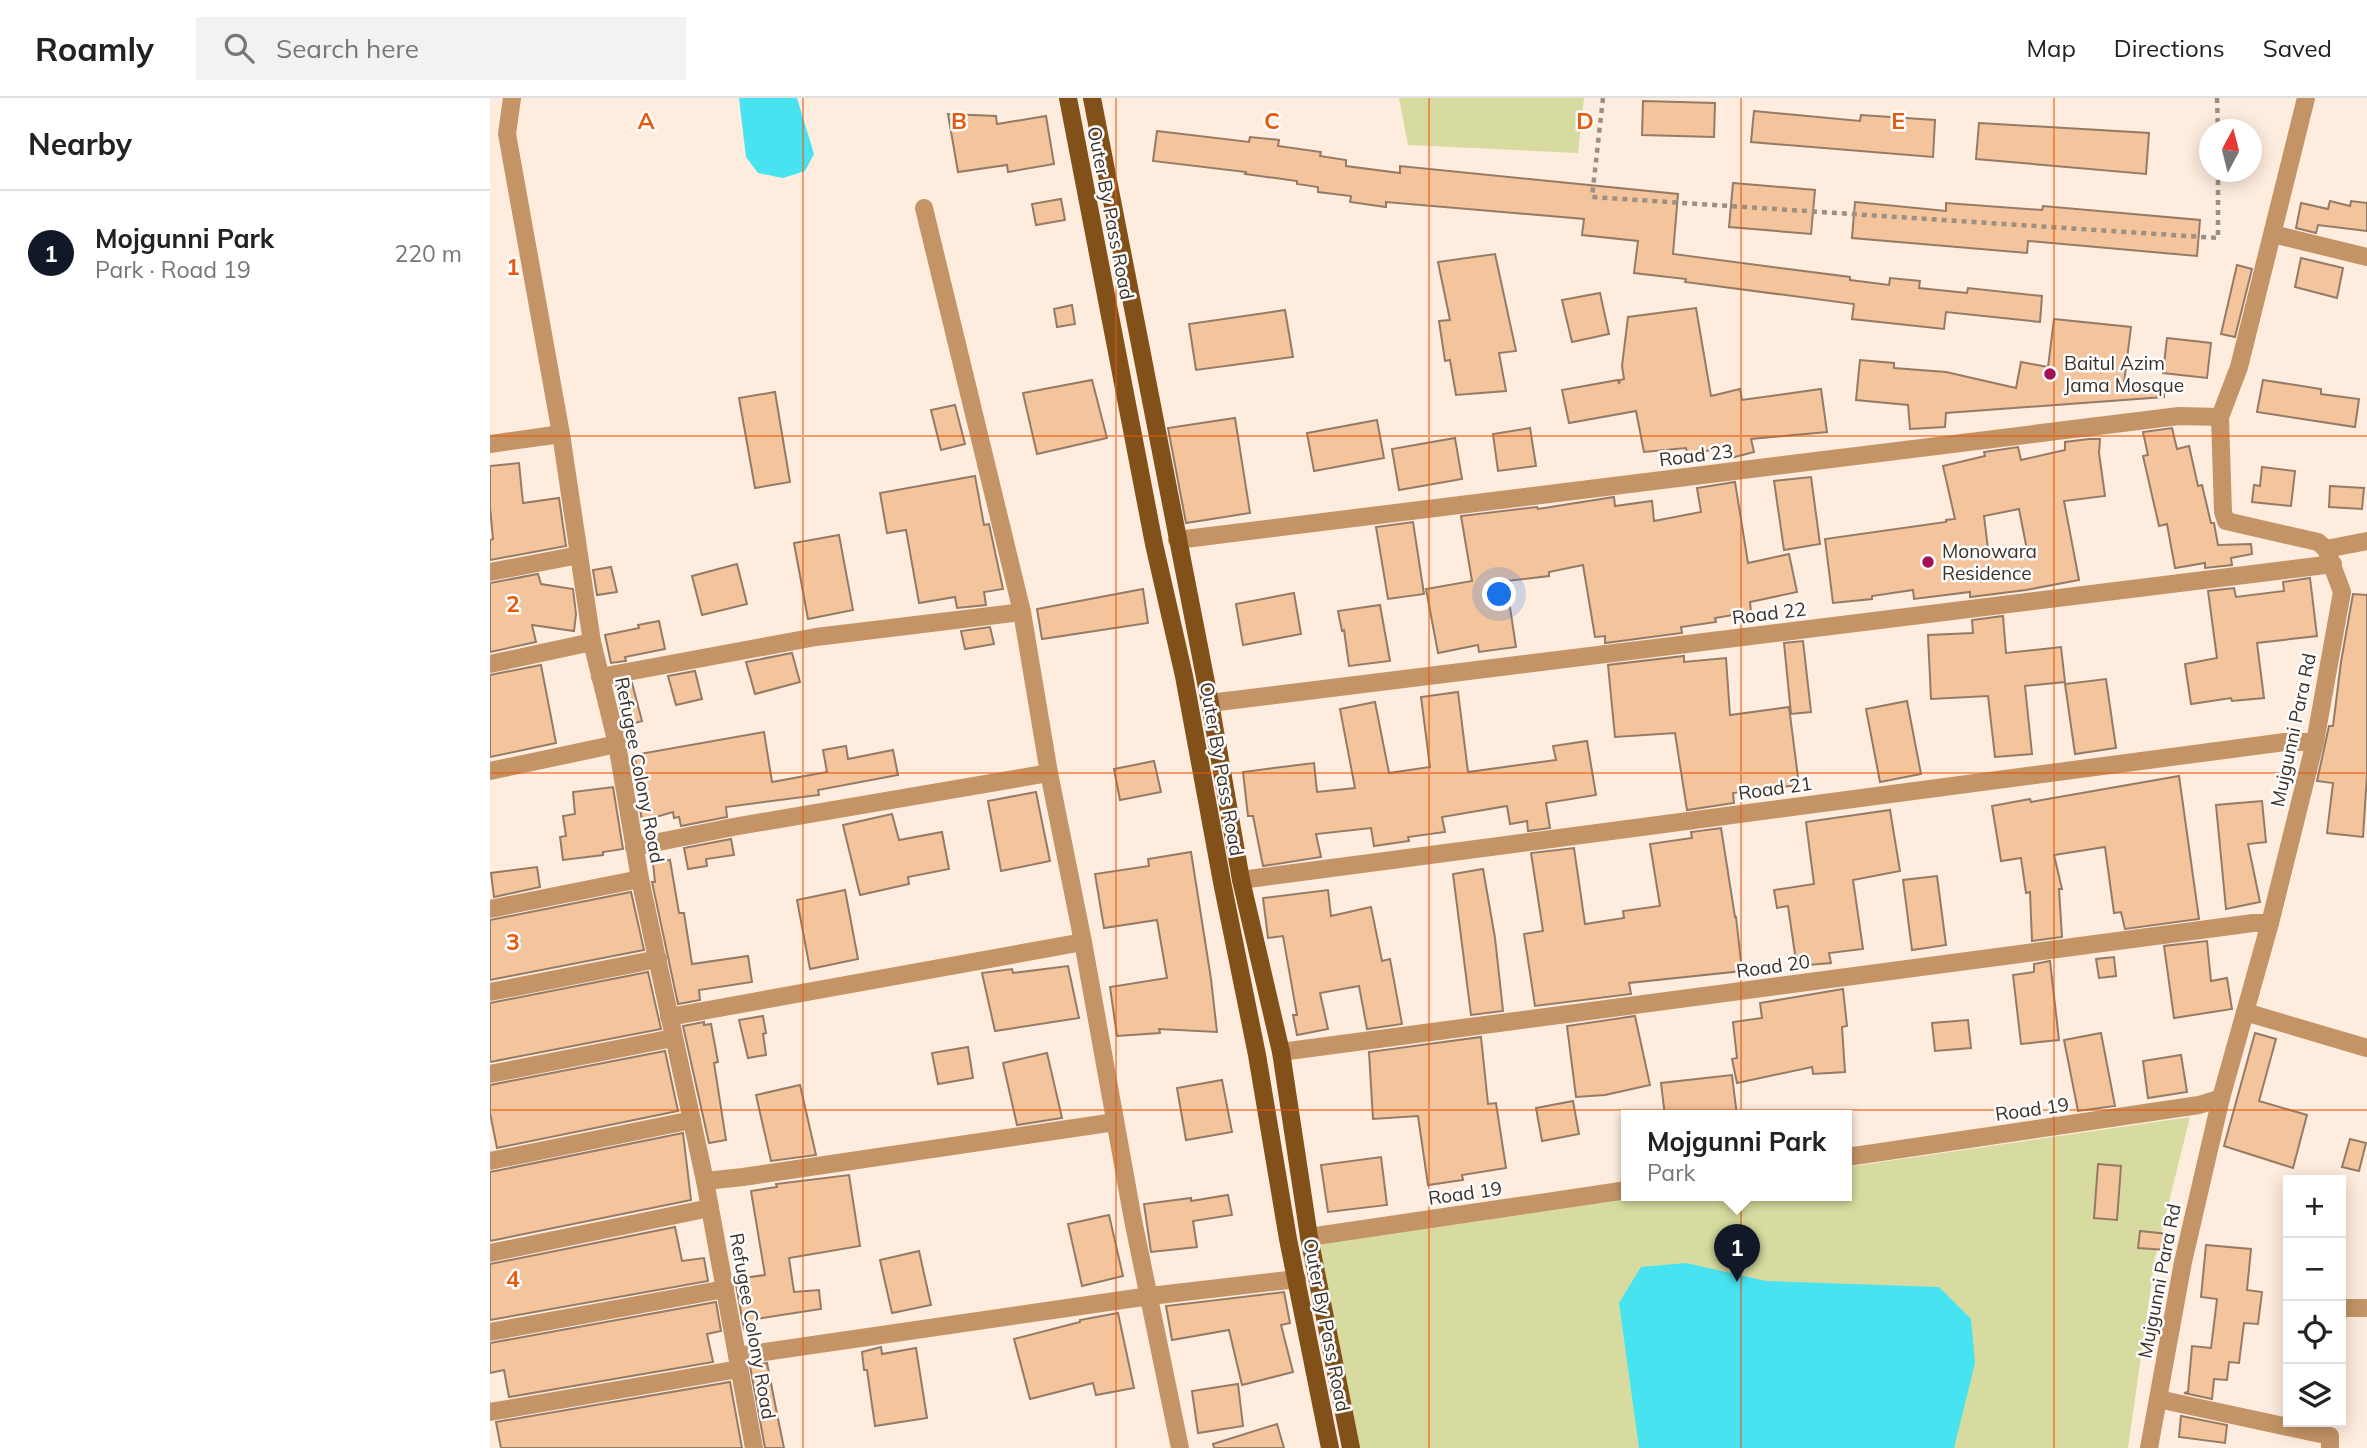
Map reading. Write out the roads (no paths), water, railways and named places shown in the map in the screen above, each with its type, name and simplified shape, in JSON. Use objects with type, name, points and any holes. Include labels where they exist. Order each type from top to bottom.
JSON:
[{"type":"main road","name":"Outer By Pass Road","points":[[1068,98],[1154,544],[1184,676],[1330,1448]]},
{"type":"main road","name":"Outer By Pass Road","points":[[1092,98],[1210,703],[1241,880],[1281,1052],[1309,1237],[1351,1448]]},
{"type":"street","name":"Refugee Colony Road","points":[[512,98],[507,134],[561,434],[592,642],[617,744],[640,879],[705,1181],[754,1448]]},
{"type":"street","points":[[2306,98],[2239,368],[2220,417],[2223,512],[2226,521],[2318,542],[2330,556]]},
{"type":"street","points":[[924,208],[1022,611],[1049,772],[1133,1220],[1180,1448]]},
{"type":"street","points":[[2273,234],[2367,257]]},
{"type":"street","name":"Road 23","points":[[1177,540],[2179,416],[2220,417]]},
{"type":"street","points":[[490,444],[561,434]]},
{"type":"street","name":"Road 22","points":[[1210,703],[2330,556],[2367,541]]},
{"type":"street","points":[[490,572],[579,555]]},
{"type":"street","name":"Mujgunni Para Rd","points":[[2149,1448],[2183,1262],[2221,1098],[2270,923],[2315,742],[2342,592],[2330,556]]},
{"type":"street","points":[[600,677],[816,637],[1022,611]]},
{"type":"street","points":[[490,664],[592,642]]},
{"type":"street","name":"Road 21","points":[[1241,880],[2258,745],[2315,742]]},
{"type":"street","points":[[490,771],[617,744]]},
{"type":"street","points":[[635,846],[1049,772]]},
{"type":"street","points":[[490,909],[640,879]]},
{"type":"street","name":"Road 20","points":[[1281,1052],[2240,924],[2270,923]]},
{"type":"street","points":[[669,1017],[1083,942]]},
{"type":"street","points":[[490,992],[658,959]]},
{"type":"street","points":[[2245,1012],[2367,1048]]},
{"type":"street","points":[[490,1074],[673,1038]]},
{"type":"street","name":"Road 19","points":[[1852,1156],[2199,1105],[2221,1098]]},
{"type":"street","points":[[490,1161],[692,1120]]},
{"type":"street","points":[[705,1181],[1115,1122]]},
{"type":"street","name":"Road 19","points":[[1309,1237],[1621,1191]]},
{"type":"street","points":[[490,1253],[710,1208]]},
{"type":"street","points":[[490,1412],[738,1362],[1150,1296],[1297,1279]]},
{"type":"street","points":[[490,1332],[725,1289]]},
{"type":"street","points":[[2346,1308],[2367,1308]]},
{"type":"street","points":[[2158,1399],[2330,1436],[2330,1448]]},
{"type":"water","points":[[739,98],[797,98],[814,154],[805,171],[783,178],[758,173],[746,157]]},
{"type":"water","points":[[1686,1263],[1766,1281],[1939,1287],[1971,1319],[1975,1363],[1954,1448],[1639,1448],[1619,1303],[1641,1267]]},
{"type":"place","name":"Baitul Azim Jama Mosque","points":[[2050,374]]},
{"type":"place","name":"Monowara Residence","points":[[1928,562]]},
{"type":"place","name":"Mojgunni Park","points":[[1737,1282]]}]
